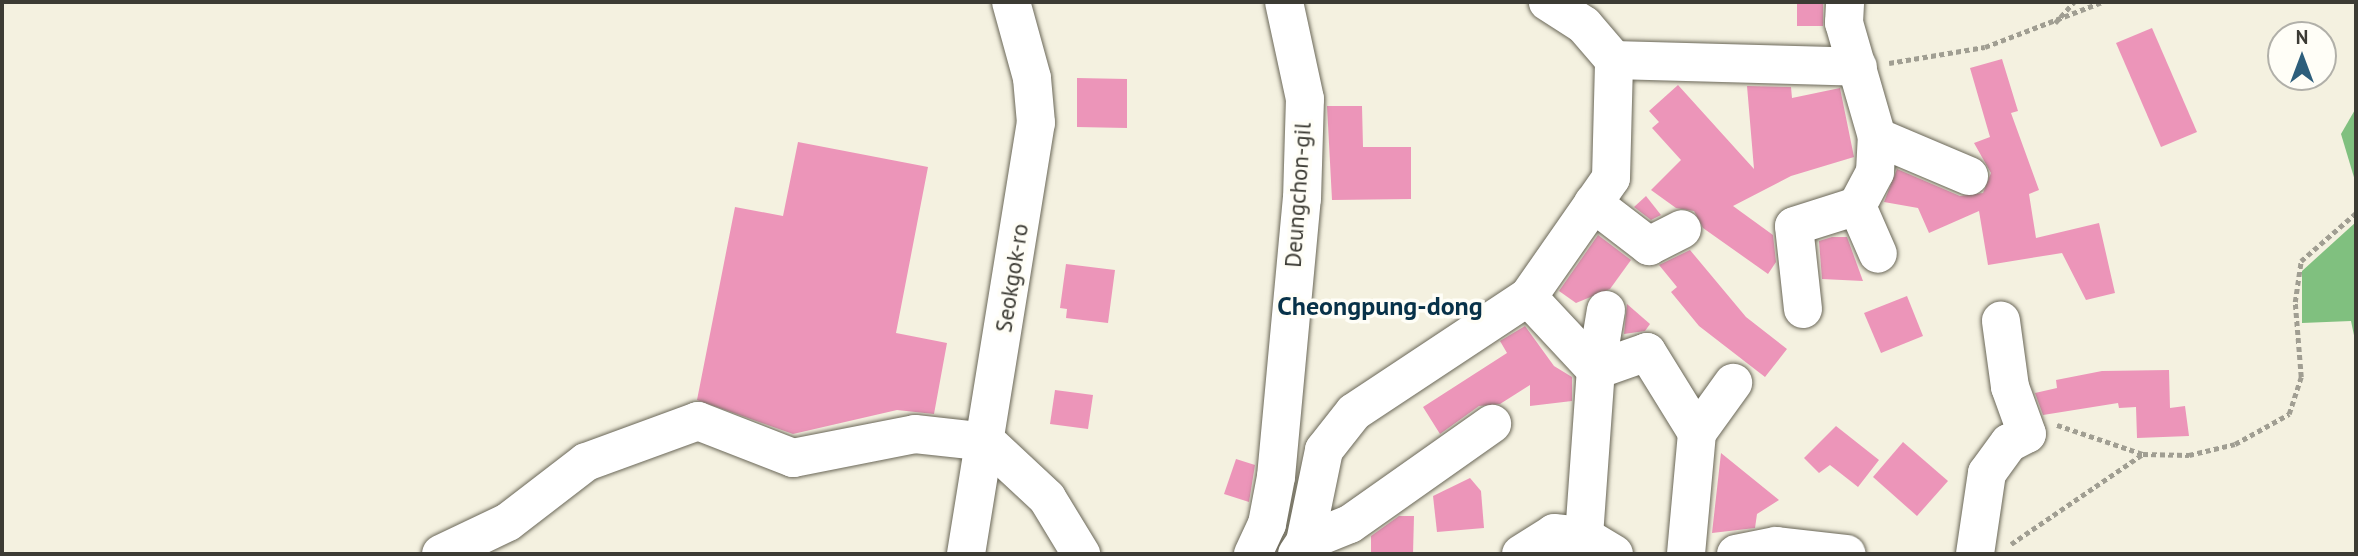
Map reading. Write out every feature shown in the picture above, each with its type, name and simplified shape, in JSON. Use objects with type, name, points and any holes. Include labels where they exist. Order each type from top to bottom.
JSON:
[{"type":"street","name":"Seokgok-ro","points":[[966,554],[987,442],[1035,123],[1032,78],[1011,2]]},
{"type":"street","name":"Deungchon-gil","points":[[1253,554],[1267,524],[1276,477],[1302,199],[1305,99],[1284,2]]},
{"type":"street","points":[[1301,548],[1324,450],[1354,412],[1528,297],[1611,178],[1614,60],[1586,13],[1548,2]]},
{"type":"street","points":[[1803,309],[1794,226],[1857,206],[1875,172],[1877,137],[1843,23],[1845,2]]},
{"type":"street","points":[[1614,60],[1858,67]]},
{"type":"street","points":[[1877,137],[1969,176]]},
{"type":"street","points":[[1593,204],[1649,246],[1682,229]]},
{"type":"street","points":[[1857,206],[1878,254]]},
{"type":"street","points":[[1528,297],[1597,370]]},
{"type":"street","points":[[1521,554],[1554,533],[1599,545],[1597,370],[1606,310]]},
{"type":"street","points":[[1975,554],[1987,473],[2009,443],[2028,434],[2010,387],[2001,321]]},
{"type":"street","points":[[1597,370],[1647,352],[1697,433]]},
{"type":"street","points":[[1686,554],[1697,433],[1733,383]]},
{"type":"street","points":[[441,554],[508,522],[586,462],[698,421],[793,458],[915,434],[987,442],[1046,498],[1081,554]]},
{"type":"street","points":[[1301,548],[1350,524],[1492,424]]},
{"type":"street","points":[[1736,554],[1776,546],[1847,554]]},
{"type":"path","points":[[2053,26],[2074,2]]},
{"type":"path","points":[[1858,67],[1985,47],[2053,26],[2102,2]]},
{"type":"path","points":[[2028,434],[2060,424],[2143,454],[2189,455],[2235,444],[2288,414],[2301,377],[2295,302],[2301,261],[2356,213]]},
{"type":"path","points":[[1998,554],[2051,511],[2143,454]]},
{"type":"green space","points":[[2356,108],[2356,184],[2341,134]]},
{"type":"green space","points":[[2356,222],[2356,345],[2351,321],[2302,323],[2302,271]]},
{"type":"building","points":[[1797,2],[1823,2],[1823,26],[1797,26]]},
{"type":"building","points":[[2152,28],[2197,132],[2161,147],[2116,43]]},
{"type":"building","points":[[2002,59],[2018,111],[2011,113],[2039,190],[2029,194],[2036,238],[2099,223],[2115,293],[2086,300],[2062,253],[1988,265],[1979,211],[1929,233],[1918,208],[1884,202],[1897,169],[1960,196],[1983,193],[1991,173],[1974,143],[1990,137],[1970,68]]},
{"type":"building","points":[[1077,78],[1127,79],[1127,128],[1077,127]]},
{"type":"building","points":[[1678,85],[1754,169],[1747,86],[1791,87],[1792,98],[1840,88],[1854,157],[1791,176],[1733,206],[1773,235],[1776,262],[1768,274],[1703,228],[1694,211],[1676,208],[1651,190],[1681,160],[1652,128],[1659,122],[1649,111]]},
{"type":"building","points":[[1327,106],[1362,106],[1363,147],[1411,147],[1411,199],[1332,200]]},
{"type":"building","points":[[798,142],[928,167],[896,333],[947,343],[934,414],[897,410],[793,434],[697,400],[735,207],[783,216]]},
{"type":"building","points":[[1646,196],[1661,215],[1651,220],[1634,207]]},
{"type":"building","points":[[1598,235],[1631,260],[1610,289],[1576,303],[1559,291]]},
{"type":"building","points":[[1832,237],[1847,237],[1863,281],[1822,279],[1819,241]]},
{"type":"building","points":[[1690,250],[1746,317],[1787,349],[1765,377],[1699,326],[1671,292],[1677,287],[1659,265]]},
{"type":"building","points":[[1066,264],[1115,270],[1108,323],[1066,318],[1067,309],[1060,308]]},
{"type":"building","points":[[1907,296],[1923,336],[1881,353],[1864,313]]},
{"type":"building","points":[[1627,304],[1650,324],[1645,331],[1624,334]]},
{"type":"building","points":[[1525,326],[1554,366],[1572,377],[1572,401],[1530,406],[1530,385],[1500,404],[1479,406],[1440,434],[1423,407],[1507,353],[1500,341]]},
{"type":"building","points":[[2169,370],[2170,408],[2185,406],[2189,436],[2137,438],[2136,407],[2119,408],[2118,403],[2043,415],[2035,393],[2057,388],[2056,380],[2102,371]]},
{"type":"building","points":[[1055,390],[1093,395],[1088,429],[1050,424]]},
{"type":"building","points":[[1836,426],[1879,460],[1858,487],[1830,465],[1819,473],[1804,458]]},
{"type":"building","points":[[1903,442],[1948,481],[1917,516],[1873,477]]},
{"type":"building","points":[[1721,453],[1779,500],[1757,514],[1755,528],[1712,533]]},
{"type":"building","points":[[1236,459],[1255,465],[1249,502],[1224,494]]},
{"type":"building","points":[[1470,478],[1481,491],[1484,528],[1437,532],[1433,496]]},
{"type":"building","points":[[1399,516],[1414,516],[1413,554],[1371,554],[1371,536]]},
{"type":"district","name":"Cheongpung-dong","points":[[1380,306]]}]
